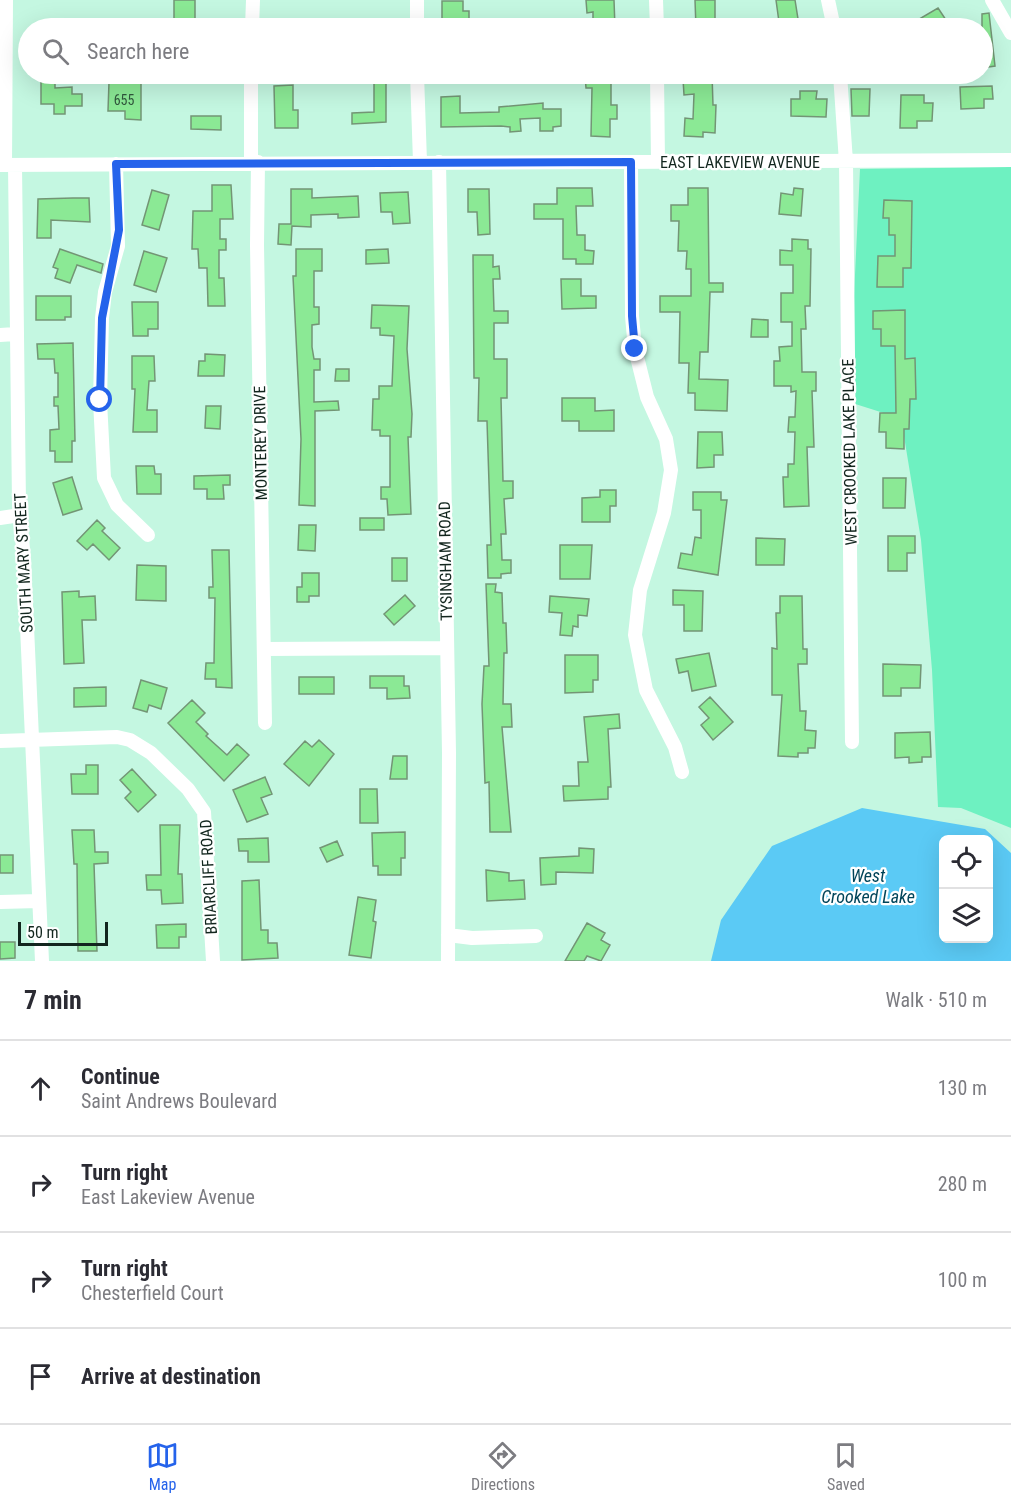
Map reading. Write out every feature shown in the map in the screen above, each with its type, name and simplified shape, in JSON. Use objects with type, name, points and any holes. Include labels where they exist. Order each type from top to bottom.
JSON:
[{"type":"street","name":"SOUTH MARY STREET","points":[[6,0],[7,165],[20,515],[42,961]]},
{"type":"street","points":[[252,18],[253,0]]},
{"type":"street","points":[[417,0],[417,18]]},
{"type":"street","points":[[656,0],[657,18]]},
{"type":"street","points":[[828,0],[832,18]]},
{"type":"street","points":[[992,0],[1011,33]]},
{"type":"street","name":"MONTEREY DRIVE","points":[[251,84],[257,245],[265,723]]},
{"type":"street","points":[[417,84],[420,162]]},
{"type":"street","points":[[657,84],[657,162]]},
{"type":"street","name":"WEST CROOKED LAKE PLACE","points":[[841,84],[846,162],[852,742]]},
{"type":"street","name":"EAST LAKEVIEW AVENUE","points":[[7,165],[1011,160]]},
{"type":"street","name":"TYSINGHAM ROAD","points":[[439,162],[449,753],[448,961]]},
{"type":"street","points":[[631,162],[632,316],[635,349],[647,397],[666,439],[671,470],[664,513],[640,590],[635,635],[646,690],[675,747],[682,772]]},
{"type":"street","points":[[116,164],[118,246],[105,292],[102,318],[100,400],[104,478],[117,504],[148,535]]},
{"type":"street","points":[[0,335],[15,334]]},
{"type":"street","points":[[0,518],[20,515]]},
{"type":"street","points":[[264,649],[446,648]]},
{"type":"street","name":"BRIARCLIFF ROAD","points":[[0,741],[117,737],[130,740],[151,753],[201,805],[204,812],[213,961]]},
{"type":"street","points":[[0,903],[39,901]]},
{"type":"street","points":[[448,935],[472,938],[536,936]]},
{"type":"green space","points":[[1011,167],[1011,828],[961,808],[938,807],[932,670],[921,540],[903,430],[890,415],[849,402],[860,169]]},
{"type":"water","name":"West Crooked Lake","points":[[862,808],[985,829],[992,835],[939,835],[939,943],[993,943],[993,836],[1011,853],[1011,961],[711,961],[721,920],[772,846]]},
{"type":"building","points":[[174,0],[195,0],[195,18],[174,18]]},
{"type":"building","points":[[586,0],[614,0],[615,18],[593,18],[593,12],[587,13]]},
{"type":"building","points":[[695,0],[715,0],[715,18],[696,18]]},
{"type":"building","points":[[776,0],[795,0],[798,18],[778,18]]},
{"type":"building","points":[[442,1],[463,1],[463,11],[469,11],[469,18],[442,18]]},
{"type":"building","points":[[938,8],[945,18],[921,18]]},
{"type":"building","points":[[989,13],[990,18],[982,18],[982,14]]},
{"type":"building","points":[[41,84],[55,84],[55,88],[72,87],[72,94],[82,94],[82,106],[65,106],[65,114],[54,114],[54,104],[41,104]]},
{"type":"building","points":[[109,84],[141,84],[141,120],[125,119],[125,111],[108,111]]},
{"type":"building","points":[[374,84],[386,84],[386,122],[352,124],[352,113],[374,112]]},
{"type":"building","points":[[586,84],[611,84],[611,105],[617,105],[617,119],[610,119],[610,137],[591,136],[592,88],[586,88]]},
{"type":"building","points":[[683,84],[712,84],[713,105],[716,105],[715,133],[703,132],[703,137],[684,136],[685,118],[693,119],[694,94],[684,95]]},
{"type":"building","points":[[293,85],[293,110],[298,110],[298,128],[275,128],[274,86]]},
{"type":"building","points":[[992,86],[993,99],[984,99],[984,108],[961,109],[960,87]]},
{"type":"building","points":[[851,89],[870,89],[869,116],[852,116]]},
{"type":"building","points":[[800,91],[817,91],[816,99],[827,99],[826,117],[791,116],[791,99],[800,99]]},
{"type":"building","points":[[901,95],[924,95],[924,103],[933,103],[932,121],[917,121],[917,128],[900,128]]},
{"type":"building","points":[[460,96],[460,113],[499,112],[499,107],[543,103],[543,109],[561,109],[561,126],[553,127],[553,131],[540,131],[540,118],[520,119],[521,131],[510,132],[510,127],[501,126],[441,127],[441,97]]},
{"type":"building","points":[[191,116],[221,116],[221,130],[191,129]]},
{"type":"building","points":[[212,185],[231,185],[233,219],[220,219],[220,239],[226,239],[226,250],[219,250],[219,278],[224,278],[225,306],[208,306],[207,268],[199,268],[198,249],[192,249],[193,211],[212,211]]},
{"type":"building","points":[[557,188],[592,188],[593,206],[576,206],[577,235],[585,235],[585,250],[594,251],[593,264],[576,264],[576,259],[563,259],[563,219],[534,219],[534,204],[557,204]]},
{"type":"building","points":[[688,188],[708,188],[709,283],[723,283],[723,292],[710,292],[708,352],[700,352],[699,379],[728,380],[727,411],[695,410],[695,393],[688,393],[689,363],[679,363],[680,312],[660,312],[660,296],[691,296],[691,269],[686,269],[687,251],[678,251],[679,221],[671,221],[671,205],[688,205]]},
{"type":"building","points":[[794,188],[803,189],[801,216],[779,214],[781,193],[793,195]]},
{"type":"building","points":[[291,189],[312,189],[312,198],[358,196],[359,217],[338,218],[338,214],[311,215],[311,227],[292,226],[291,245],[278,244],[279,224],[291,224]]},
{"type":"building","points":[[468,189],[489,189],[490,234],[478,235],[477,212],[468,212]]},
{"type":"building","points":[[152,190],[169,195],[159,230],[142,225]]},
{"type":"building","points":[[408,192],[410,223],[393,224],[392,212],[381,212],[380,193]]},
{"type":"building","points":[[89,198],[90,222],[51,220],[51,238],[37,238],[38,199]]},
{"type":"building","points":[[884,200],[912,201],[911,268],[903,268],[903,287],[877,287],[878,256],[895,256],[895,235],[889,235],[889,218],[883,218]]},
{"type":"building","points":[[792,239],[808,240],[808,249],[811,249],[810,306],[805,306],[806,329],[801,329],[802,372],[816,372],[816,391],[812,391],[814,447],[807,447],[809,506],[784,507],[783,477],[788,477],[788,464],[794,464],[795,432],[788,432],[789,417],[795,417],[796,391],[791,392],[791,386],[774,386],[774,361],[780,361],[779,347],[792,346],[792,322],[781,322],[781,293],[793,293],[793,265],[780,265],[780,250],[792,251]]},
{"type":"building","points":[[60,249],[103,264],[101,273],[77,265],[70,283],[55,278],[58,269],[53,267]]},
{"type":"building","points":[[296,249],[322,249],[322,271],[314,271],[314,307],[319,307],[319,324],[312,325],[312,347],[314,359],[320,359],[320,370],[314,370],[314,402],[338,401],[339,410],[315,411],[315,506],[299,505],[301,439],[293,276],[296,276]]},
{"type":"building","points":[[388,249],[389,263],[366,264],[366,250]]},
{"type":"building","points":[[144,251],[167,258],[156,292],[134,285]]},
{"type":"building","points":[[473,255],[493,255],[493,267],[499,266],[500,279],[493,279],[494,311],[508,311],[508,323],[494,323],[494,359],[507,359],[507,398],[501,398],[503,481],[513,481],[513,498],[504,499],[506,534],[501,534],[502,560],[511,560],[511,573],[501,574],[501,578],[488,578],[487,545],[491,545],[487,421],[478,421],[479,378],[474,378]]},
{"type":"building","points":[[561,279],[581,279],[581,296],[596,296],[596,308],[562,309]]},
{"type":"building","points":[[36,296],[71,296],[71,317],[65,317],[65,320],[36,320]]},
{"type":"building","points":[[132,302],[158,302],[158,329],[148,329],[148,336],[133,336]]},
{"type":"building","points":[[372,305],[409,306],[407,349],[412,414],[411,437],[408,437],[411,514],[388,515],[387,499],[381,499],[381,487],[390,487],[390,436],[380,436],[380,430],[372,430],[373,399],[379,399],[379,386],[392,386],[394,336],[380,335],[380,328],[371,328]]},
{"type":"building","points":[[905,310],[905,359],[915,358],[916,399],[910,399],[909,429],[904,429],[904,449],[886,448],[886,432],[879,432],[880,413],[896,413],[895,346],[881,346],[881,329],[873,329],[873,311]]},
{"type":"building","points":[[752,319],[768,320],[768,337],[751,337]]},
{"type":"building","points":[[73,343],[75,441],[72,441],[72,462],[55,462],[55,451],[50,451],[50,430],[59,429],[58,406],[54,406],[54,397],[58,397],[58,373],[55,373],[54,359],[38,359],[37,344]]},
{"type":"building","points":[[205,354],[225,355],[224,376],[198,376],[199,361],[205,361]]},
{"type":"building","points":[[132,356],[154,356],[155,381],[149,381],[147,410],[157,410],[157,432],[133,432],[135,389],[132,389]]},
{"type":"building","points":[[336,369],[349,369],[349,381],[335,381]]},
{"type":"building","points":[[562,398],[595,398],[595,411],[614,410],[614,431],[579,431],[579,421],[562,421]]},
{"type":"building","points":[[206,406],[221,406],[220,429],[205,428]]},
{"type":"building","points":[[698,432],[722,432],[723,455],[714,455],[714,467],[697,468]]},
{"type":"building","points":[[136,466],[154,466],[155,474],[161,474],[161,494],[137,494]]},
{"type":"building","points":[[230,475],[230,485],[223,485],[224,499],[207,499],[207,489],[194,489],[194,476]]},
{"type":"building","points":[[72,477],[82,509],[63,515],[53,483]]},
{"type":"building","points":[[883,478],[906,478],[905,508],[883,508]]},
{"type":"building","points":[[600,490],[616,490],[616,506],[610,506],[610,522],[582,522],[582,498],[600,497]]},
{"type":"building","points":[[693,492],[721,492],[721,500],[727,500],[718,575],[678,568],[681,553],[692,555],[695,537],[701,538],[701,510],[693,510]]},
{"type":"building","points":[[360,518],[384,518],[384,530],[360,530]]},
{"type":"building","points":[[97,520],[105,528],[102,531],[120,548],[109,560],[93,544],[87,550],[77,541]]},
{"type":"building","points":[[299,525],[316,525],[315,551],[298,550]]},
{"type":"building","points":[[888,536],[915,536],[915,553],[907,553],[907,571],[888,571]]},
{"type":"building","points":[[756,538],[785,539],[784,565],[756,565]]},
{"type":"building","points":[[560,545],[592,545],[590,579],[560,579]]},
{"type":"building","points":[[212,550],[229,550],[232,688],[216,687],[216,679],[205,679],[206,663],[214,663],[215,598],[209,598],[209,587],[213,587]]},
{"type":"building","points":[[392,558],[407,558],[407,581],[392,581]]},
{"type":"building","points":[[137,565],[166,566],[166,601],[136,600]]},
{"type":"building","points":[[302,573],[319,573],[319,596],[309,596],[309,602],[297,602],[297,587],[302,587]]},
{"type":"building","points":[[486,584],[496,584],[495,592],[502,593],[503,623],[506,623],[507,653],[504,653],[503,704],[511,704],[512,727],[502,727],[511,832],[490,832],[489,782],[485,783],[482,704],[484,666],[489,666]]},
{"type":"building","points":[[673,590],[703,591],[702,631],[684,631],[684,605],[673,605]]},
{"type":"building","points":[[79,591],[79,597],[95,596],[96,620],[82,620],[84,663],[64,664],[62,592]]},
{"type":"building","points":[[405,595],[415,606],[394,625],[384,614]]},
{"type":"building","points":[[550,596],[589,599],[587,616],[578,615],[578,627],[573,626],[572,636],[560,635],[562,613],[549,612]]},
{"type":"building","points":[[780,596],[802,596],[803,649],[807,649],[807,664],[798,664],[800,711],[806,711],[805,730],[816,731],[815,748],[808,748],[808,753],[798,753],[798,757],[778,756],[782,695],[772,695],[772,648],[777,649],[776,613],[780,613]]},
{"type":"building","points":[[709,653],[716,686],[692,691],[688,671],[679,673],[676,659]]},
{"type":"building","points":[[565,655],[598,655],[598,680],[593,680],[593,692],[565,693]]},
{"type":"building","points":[[883,664],[921,665],[920,688],[901,688],[901,696],[883,696]]},
{"type":"building","points":[[370,676],[404,676],[404,686],[409,686],[410,698],[387,699],[387,688],[370,688]]},
{"type":"building","points":[[299,677],[334,677],[334,694],[299,694]]},
{"type":"building","points":[[141,680],[167,688],[161,709],[149,705],[147,712],[133,708]]},
{"type":"building","points":[[106,687],[106,706],[74,707],[74,688]]},
{"type":"building","points":[[710,697],[733,722],[713,740],[701,725],[709,718],[699,707]]},
{"type":"building","points":[[192,700],[205,713],[196,722],[208,734],[206,736],[227,755],[237,744],[249,755],[224,781],[168,723]]},
{"type":"building","points":[[619,714],[620,728],[608,729],[611,787],[608,787],[608,799],[564,801],[563,786],[579,786],[578,762],[588,762],[584,717]]},
{"type":"building","points":[[930,732],[931,757],[922,757],[922,762],[909,763],[909,757],[895,758],[895,733]]},
{"type":"building","points":[[319,740],[334,754],[309,786],[284,764],[305,741],[312,747]]},
{"type":"building","points":[[393,756],[407,756],[407,779],[390,779]]},
{"type":"building","points":[[86,765],[98,765],[98,794],[72,794],[71,774],[86,774]]},
{"type":"building","points":[[132,769],[156,795],[138,812],[125,798],[131,792],[120,780]]},
{"type":"building","points":[[265,777],[272,794],[261,798],[268,814],[247,822],[233,790]]},
{"type":"building","points":[[360,789],[377,789],[378,823],[360,823]]},
{"type":"building","points":[[160,825],[180,825],[178,874],[182,874],[183,903],[162,904],[161,890],[147,890],[146,875],[161,875]]},
{"type":"building","points":[[72,830],[94,830],[95,852],[108,852],[108,863],[94,864],[97,951],[78,951],[77,864],[74,864]]},
{"type":"building","points":[[405,832],[405,858],[401,858],[401,875],[378,875],[378,866],[373,866],[372,833]]},
{"type":"building","points":[[268,838],[269,862],[248,862],[248,851],[239,851],[238,839]]},
{"type":"building","points":[[337,841],[343,855],[327,862],[320,848]]},
{"type":"building","points":[[579,848],[594,849],[593,873],[556,872],[556,884],[541,885],[540,858],[579,856]]},
{"type":"building","points":[[0,855],[13,855],[13,873],[0,873]]},
{"type":"building","points":[[486,870],[509,873],[509,881],[524,880],[525,899],[487,901]]},
{"type":"building","points":[[259,880],[261,930],[268,930],[268,943],[277,943],[278,958],[242,960],[242,881]]},
{"type":"building","points":[[358,897],[376,900],[373,921],[376,922],[371,958],[349,955]]},
{"type":"building","points":[[587,923],[605,933],[601,940],[610,945],[601,961],[587,956],[584,961],[565,961]]},
{"type":"building","points":[[186,924],[186,937],[179,937],[179,948],[157,948],[156,925]]},
{"type":"building","points":[[0,942],[15,942],[15,958],[0,959]]},
{"type":"route","points":[[100,400],[105,292],[118,246],[116,164],[631,162],[632,316],[635,349]]}]
